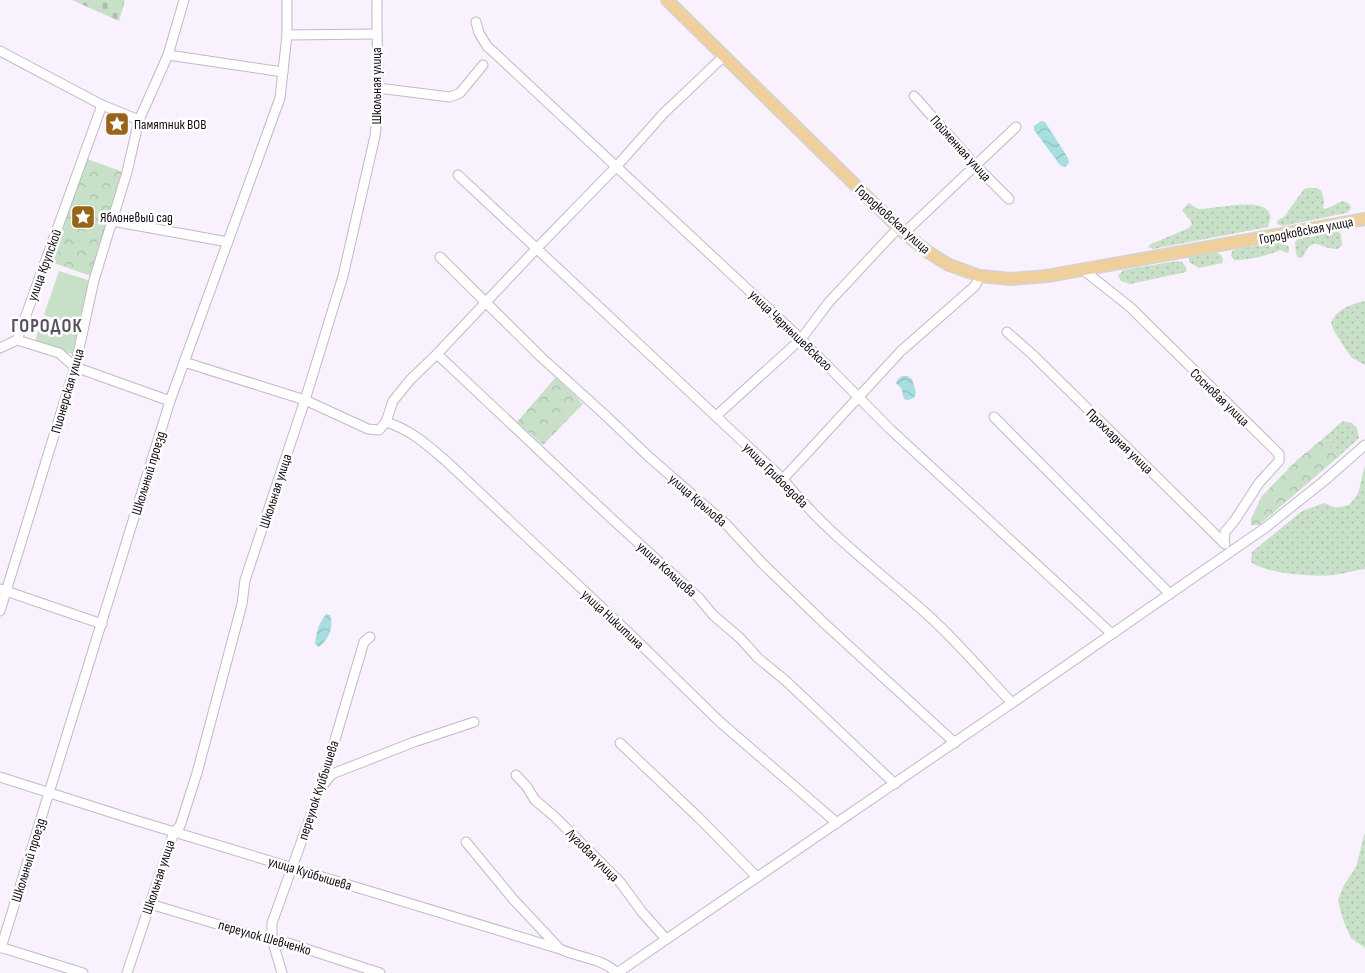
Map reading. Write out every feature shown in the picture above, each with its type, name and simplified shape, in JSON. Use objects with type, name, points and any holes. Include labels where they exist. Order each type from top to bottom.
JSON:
[{"type":"main road","name":"Городковская улица","points":[[667,0],[901,230],[928,252],[949,265],[980,276],[1010,279],[1047,276],[1365,219]]},
{"type":"street","name":"Пионерская улица","points":[[0,611],[3,590],[75,367],[94,280],[127,172],[139,120],[168,55],[184,0]]},
{"type":"street","name":"Школьный проезд","points":[[0,947],[50,793],[170,401],[280,98],[287,36],[287,0]]},
{"type":"street","name":"Школьная улица","points":[[127,973],[174,832],[180,826],[198,773],[242,604],[245,580],[305,400],[343,276],[361,205],[378,112],[377,0]]},
{"type":"street","name":"улица Чернышевского","points":[[476,22],[479,33],[487,46],[801,339],[960,495],[1112,634]]},
{"type":"street","points":[[287,36],[376,34]]},
{"type":"street","points":[[0,51],[102,105],[139,120]]},
{"type":"street","points":[[168,55],[283,72]]},
{"type":"street","points":[[184,362],[305,400],[368,429],[379,430],[386,422],[393,401],[410,380],[616,167],[663,114],[724,56]]},
{"type":"street","points":[[378,88],[450,97],[460,93],[483,66]]},
{"type":"street","name":"Пойменная улица","points":[[914,96],[976,166],[1010,199]]},
{"type":"street","name":"улица Крупской","points":[[17,340],[102,105]]},
{"type":"street","points":[[716,416],[801,339],[829,302],[901,230],[976,166],[1016,127]]},
{"type":"street","name":"улица Грибоедова","points":[[458,175],[783,479],[796,496],[829,528],[942,629],[1012,703]]},
{"type":"street","points":[[112,221],[228,242]]},
{"type":"street","name":"улица Крылова","points":[[440,257],[541,357],[648,456],[726,524],[763,564],[818,617],[955,743]]},
{"type":"street","name":"Сосновая улица","points":[[1082,269],[1130,307],[1279,454],[1279,461],[1259,483],[1225,532],[1224,542]]},
{"type":"street","points":[[783,479],[902,351],[975,286],[980,276]]},
{"type":"street","name":"Прохладная улица","points":[[1007,332],[1233,551]]},
{"type":"street","points":[[0,348],[17,340],[59,353],[75,367],[170,401]]},
{"type":"street","name":"улица Кольцова","points":[[437,354],[699,598],[758,658],[786,681],[895,784]]},
{"type":"street","points":[[994,416],[1170,594]]},
{"type":"street","name":"улица Никитина","points":[[386,422],[402,427],[446,461],[630,633],[720,722],[837,823]]},
{"type":"street","points":[[617,973],[1233,551],[1324,481],[1365,445]]},
{"type":"street","points":[[3,590],[102,624]]},
{"type":"street","name":"переулок Куйбышева","points":[[282,973],[272,939],[272,923],[320,790],[364,642],[370,637]]},
{"type":"street","points":[[320,790],[332,774],[414,742],[474,722]]},
{"type":"street","points":[[620,743],[699,818],[756,876]]},
{"type":"street","name":"Луговая улица","points":[[516,775],[535,800],[555,817],[620,882],[642,912],[666,939]]},
{"type":"street","name":"улица Куйбышева","points":[[0,777],[560,949],[573,955],[597,960],[610,966],[617,973]]},
{"type":"street","points":[[466,842],[520,906],[560,949]]},
{"type":"street","name":"переулок Шевченко","points":[[150,904],[272,939],[380,973]]},
{"type":"street","points":[[0,947],[83,973]]},
{"type":"green space","points":[[72,0],[125,0],[119,21]]},
{"type":"green space","points":[[87,159],[123,172],[91,276],[51,262]]},
{"type":"green space","points":[[1304,189],[1321,190],[1324,201],[1323,208],[1326,209],[1342,201],[1348,203],[1351,207],[1350,210],[1346,213],[1283,226],[1277,224],[1278,220],[1284,217]]},
{"type":"green space","points":[[1189,203],[1199,209],[1238,205],[1259,206],[1266,209],[1270,215],[1270,220],[1268,227],[1153,249],[1148,247],[1189,228],[1192,224],[1182,210]]},
{"type":"green space","points":[[1336,230],[1341,234],[1342,245],[1338,249],[1314,244],[1310,246],[1303,257],[1299,258],[1296,254],[1295,242],[1302,235]]},
{"type":"green space","points":[[1279,242],[1289,247],[1289,252],[1286,253],[1281,250],[1240,260],[1234,260],[1231,256],[1232,251],[1237,249]]},
{"type":"green space","points":[[1216,252],[1221,255],[1222,263],[1199,268],[1189,262],[1189,257]]},
{"type":"green space","points":[[1177,261],[1182,262],[1186,267],[1186,272],[1130,284],[1121,281],[1118,276],[1123,270]]},
{"type":"green space","points":[[59,271],[91,281],[77,326],[44,315]]},
{"type":"green space","points":[[1365,301],[1365,365],[1351,357],[1331,323],[1333,318],[1345,308]]},
{"type":"green space","points":[[41,321],[79,333],[72,354],[35,342]]},
{"type":"green space","points":[[556,377],[583,404],[543,445],[517,422]]},
{"type":"green space","points":[[1343,421],[1352,423],[1357,428],[1359,438],[1337,458],[1334,445],[1330,440],[1320,441]]},
{"type":"green space","points":[[1330,440],[1334,445],[1337,458],[1259,525],[1251,525],[1251,519],[1262,496],[1296,461],[1320,441]]},
{"type":"green space","points":[[1365,465],[1365,569],[1334,575],[1315,576],[1279,572],[1251,562],[1252,552],[1302,511],[1324,503],[1336,508],[1349,505],[1358,494]]},
{"type":"green space","points":[[1365,832],[1365,948],[1351,938],[1342,917],[1338,900],[1344,885],[1356,867]]},
{"type":"water","points":[[1041,121],[1045,122],[1068,158],[1069,163],[1065,167],[1060,165],[1034,130],[1034,126]]},
{"type":"water","points":[[902,376],[912,379],[916,392],[914,398],[904,399],[901,388],[896,383]]},
{"type":"water","points":[[326,614],[330,615],[331,628],[328,637],[319,647],[315,644],[316,636]]},
{"type":"place","name":"Памятник ВОВ","points":[[117,124]]},
{"type":"place","name":"Яблоневый сад","points":[[83,217]]},
{"type":"district","name":"ГОРОДОК","points":[[47,325]]}]
